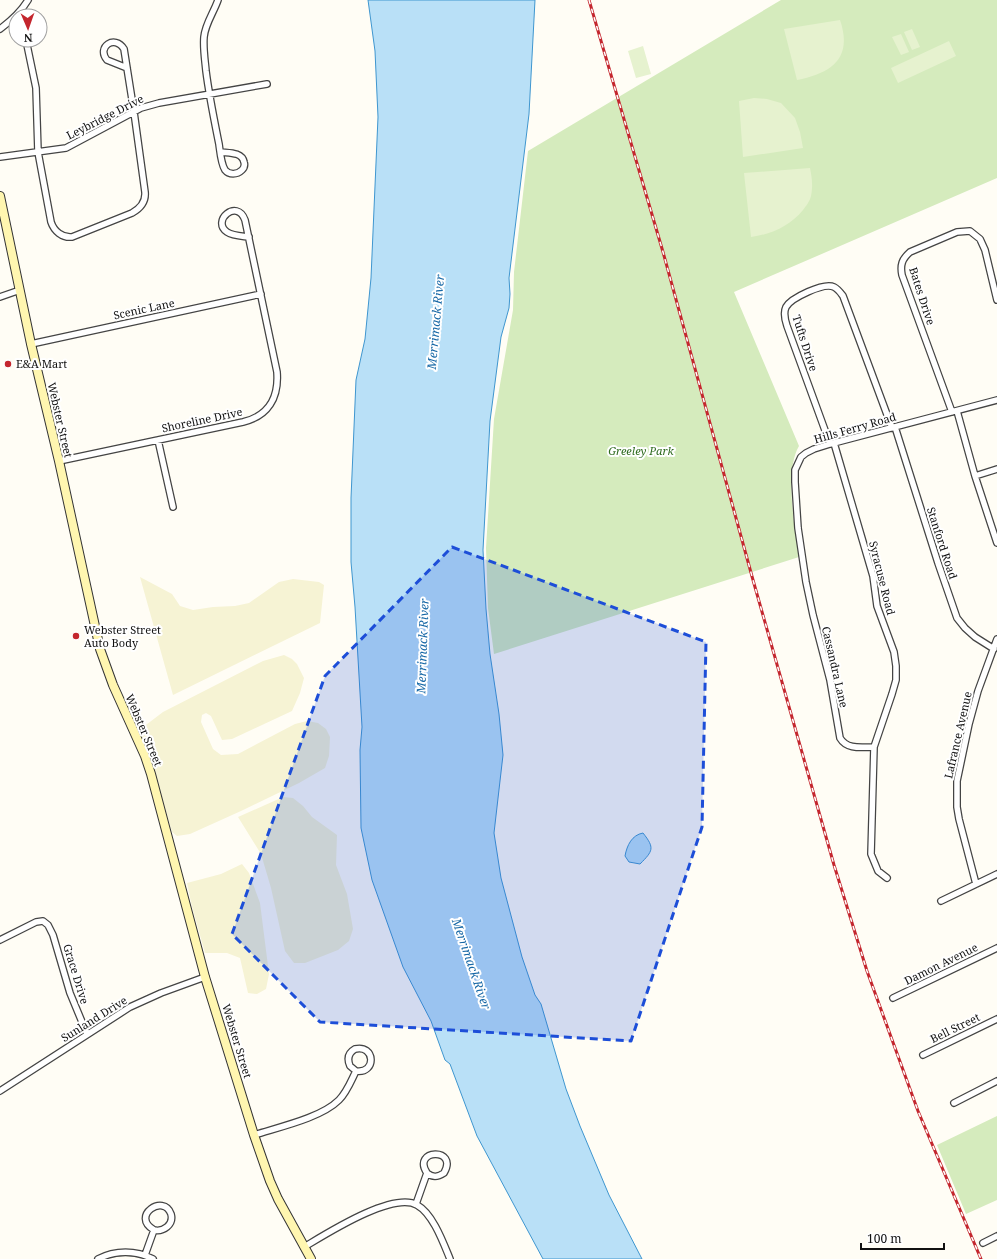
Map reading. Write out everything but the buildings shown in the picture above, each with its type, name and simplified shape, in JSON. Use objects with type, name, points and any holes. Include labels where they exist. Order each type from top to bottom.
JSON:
[{"type":"main road","name":"Webster Street","points":[[0,196],[31,344],[59,461],[100,649],[113,685],[145,756],[151,774],[205,977],[254,1135],[278,1199],[311,1259]]},
{"type":"street","points":[[218,0],[204,36],[204,53],[209,94],[221,152],[226,170],[228,173],[235,174],[241,171],[244,162],[240,156],[237,154],[221,152]]},
{"type":"street","points":[[28,48],[36,88],[38,152],[51,222],[55,230],[63,236],[72,237],[132,214],[143,205],[145,195],[134,112],[127,68],[122,46],[116,42],[112,42],[106,46],[103,52],[105,58],[127,68]]},
{"type":"street","name":"Leybridge Drive","points":[[0,157],[60,150],[71,146],[134,112],[159,103],[267,84]]},
{"type":"street","name":"Shoreline Drive","points":[[59,461],[251,420],[270,405],[277,390],[277,372],[249,237],[245,220],[241,213],[234,211],[230,211],[224,216],[223,226],[228,232],[249,237]]},
{"type":"street","name":"Bates Drive","points":[[954,412],[902,275],[902,262],[905,256],[910,252],[957,232],[970,231],[980,239],[985,250],[997,300]]},
{"type":"street","name":"Tufts Drive","points":[[832,443],[787,326],[784,313],[786,306],[796,298],[820,287],[833,286],[839,290],[843,296],[893,427]]},
{"type":"street","points":[[0,297],[20,290]]},
{"type":"street","name":"Scenic Lane","points":[[31,344],[261,294]]},
{"type":"street","name":"Hills Ferry Road","points":[[803,563],[797,508],[795,470],[801,458],[806,453],[832,443],[997,400]]},
{"type":"street","points":[[954,412],[996,535],[997,543]]},
{"type":"street","name":"Stanford Road","points":[[893,427],[957,618],[975,637],[994,649]]},
{"type":"street","points":[[158,440],[173,507]]},
{"type":"street","name":"Syracuse Road","points":[[832,443],[873,576],[877,606],[894,652],[896,666],[896,680],[874,747],[871,854],[878,871],[887,878]]},
{"type":"street","points":[[975,476],[997,469]]},
{"type":"street","name":"Cassandra Lane","points":[[803,563],[813,614],[830,680],[840,738],[843,743],[849,746],[874,747]]},
{"type":"street","name":"Lafrance Avenue","points":[[976,884],[959,819],[957,806],[957,781],[969,724],[978,691],[997,639]]},
{"type":"street","points":[[941,901],[997,874]]},
{"type":"street","name":"Grace Drive","points":[[0,940],[31,923],[44,922],[48,925],[52,931],[66,982],[87,1034]]},
{"type":"street","name":"Damon Avenue","points":[[893,998],[997,948]]},
{"type":"street","name":"Sunland Drive","points":[[0,1091],[87,1034],[144,1000],[205,977]]},
{"type":"street","name":"Bell Street","points":[[923,1055],[997,1018]]},
{"type":"street","points":[[363,1048],[369,1053],[371,1060],[369,1066],[363,1071],[356,1071],[348,1062],[349,1054],[355,1049],[363,1048]]},
{"type":"street","points":[[254,1135],[311,1116],[329,1108],[343,1096],[356,1071]]},
{"type":"street","points":[[954,1102],[997,1081]]},
{"type":"street","points":[[416,1204],[427,1173],[424,1162],[428,1156],[434,1154],[441,1155],[447,1165],[444,1172],[437,1176],[427,1173]]},
{"type":"street","points":[[304,1247],[340,1226],[379,1207],[400,1202],[416,1204],[429,1216],[450,1259]]},
{"type":"street","points":[[162,1206],[171,1214],[171,1222],[166,1229],[162,1231],[154,1230],[147,1225],[146,1216],[153,1207],[162,1206]]},
{"type":"street","points":[[145,1255],[154,1230]]},
{"type":"street","points":[[983,1243],[997,1236]]},
{"type":"street","points":[[98,1259],[116,1252],[130,1252],[145,1255],[153,1259]]},
{"type":"highlighted area","points":[[452,547],[706,642],[702,827],[631,1041],[320,1022],[232,934],[325,676]]},
{"type":"shaded area","points":[[140,577],[172,594],[180,606],[193,610],[235,606],[249,603],[279,582],[293,579],[319,582],[324,585],[320,623],[173,695]]},
{"type":"shaded area","points":[[284,655],[292,659],[297,664],[304,678],[300,693],[292,711],[232,739],[222,740],[211,716],[206,713],[202,715],[201,722],[213,749],[221,755],[238,754],[295,724],[307,721],[318,723],[326,729],[330,737],[329,756],[325,768],[299,783],[241,811],[190,834],[177,836],[172,832],[155,774],[138,731],[163,712],[263,661]]},
{"type":"shaded area","points":[[283,797],[293,798],[303,806],[312,817],[337,835],[336,865],[347,894],[353,929],[349,941],[338,950],[305,963],[294,963],[285,951],[271,888],[261,854],[238,817]]},
{"type":"shaded area","points":[[242,864],[249,873],[260,903],[269,974],[266,989],[257,994],[248,993],[240,958],[227,953],[205,953],[187,883],[221,874]]},
{"type":"green space","name":"Greeley Park","points":[[781,0],[997,0],[997,178],[734,292],[799,446],[792,470],[791,485],[793,516],[799,557],[494,654],[488,608],[486,548],[494,419],[513,310],[514,272],[528,151]]},
{"type":"green space","points":[[840,20],[844,44],[841,54],[836,62],[820,73],[797,80],[784,29]]},
{"type":"green space","points":[[912,29],[920,47],[912,50],[904,32]]},
{"type":"green space","points":[[901,34],[909,52],[901,55],[892,37]]},
{"type":"green space","points":[[949,41],[956,56],[898,83],[891,68]]},
{"type":"green space","points":[[643,46],[651,74],[636,78],[628,51]]},
{"type":"green space","points":[[754,98],[767,99],[781,103],[795,118],[800,132],[803,148],[743,157],[739,101]]},
{"type":"green space","points":[[810,168],[812,192],[810,200],[798,216],[780,228],[766,234],[751,237],[744,173]]},
{"type":"green space","points":[[997,1116],[997,1200],[966,1214],[937,1145]]},
{"type":"water","name":"Merrimack River","points":[[368,0],[535,0],[529,114],[509,278],[509,308],[501,337],[490,421],[483,550],[490,654],[499,714],[503,755],[494,833],[501,878],[522,957],[535,995],[541,1004],[566,1089],[609,1195],[642,1259],[543,1259],[477,1136],[450,1064],[445,1060],[431,1021],[403,967],[372,880],[361,828],[360,750],[362,727],[351,562],[351,498],[356,380],[365,339],[371,278],[378,117],[375,51]]},
{"type":"water","points":[[643,833],[651,846],[650,852],[640,864],[629,862],[625,856],[627,848],[633,838]]},
{"type":"railway","points":[[589,0],[663,252],[753,580],[834,865],[867,971],[918,1111],[981,1259]]},
{"type":"place","name":"E&A Mart","points":[[8,364]]},
{"type":"place","name":"Webster Street Auto Body","points":[[76,636]]}]
